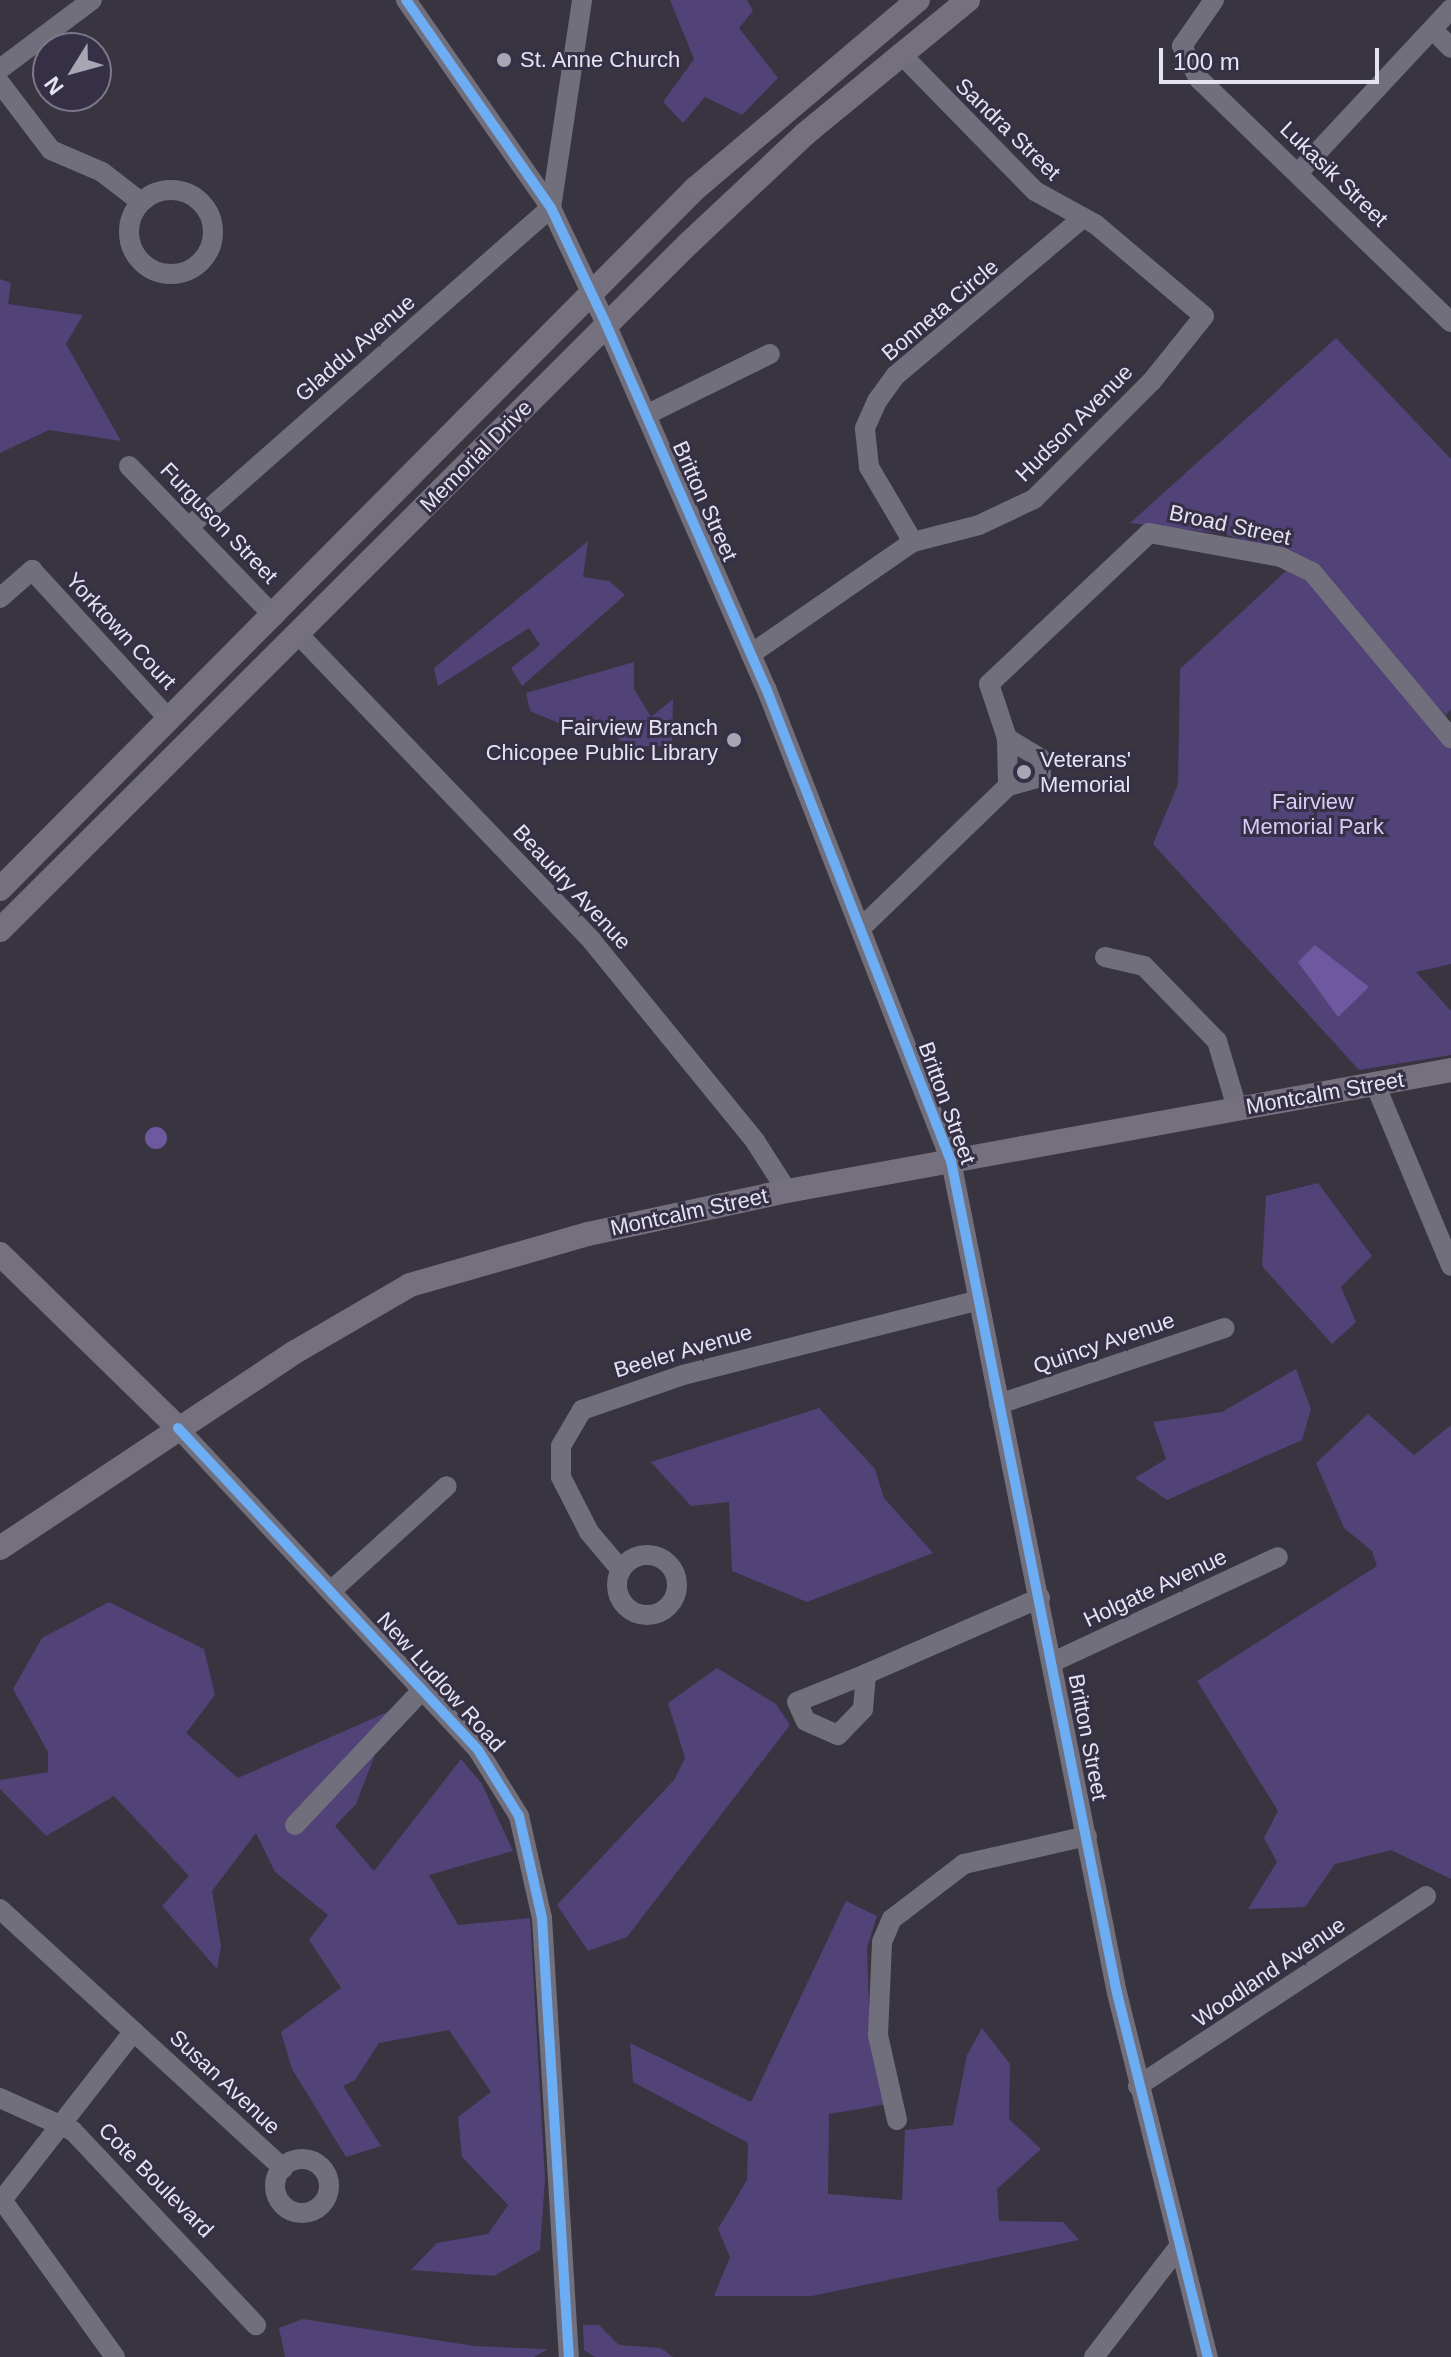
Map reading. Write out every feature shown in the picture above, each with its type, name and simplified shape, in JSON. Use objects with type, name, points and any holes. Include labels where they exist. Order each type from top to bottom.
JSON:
[{"type":"main road","name":"Memorial Drive","points":[[0,889],[735,151],[918,0]]},
{"type":"main road","name":"Memorial Drive","points":[[0,930],[606,324],[900,53],[968,0]]},
{"type":"main road","name":"Montcalm Street","points":[[0,1548],[178,1428],[410,1285],[588,1234],[787,1191],[1451,1070]]},
{"type":"main road","name":"New Ludlow Road","points":[[0,1254],[178,1428]]},
{"type":"street","points":[[0,69],[92,0]]},
{"type":"street","name":"Britton Street","points":[[406,0],[551,208],[606,324],[751,654],[951,1161],[1138,2086],[1208,2357]]},
{"type":"street","points":[[551,208],[582,0]]},
{"type":"street","name":"Lukasik Street","points":[[1214,0],[1182,46],[1199,79],[1451,322]]},
{"type":"street","points":[[1298,173],[1451,9]]},
{"type":"street","points":[[1433,30],[1451,48]]},
{"type":"street","name":"Sandra Street","points":[[900,53],[1035,191],[1080,220],[1095,224],[1204,316]]},
{"type":"street","points":[[0,83],[51,150],[102,172],[141,202]]},
{"type":"street","points":[[171,190],[201,203],[212,233],[200,263],[170,275],[140,262],[129,232],[141,202],[171,190]]},
{"type":"street","name":"Gladdu Avenue","points":[[192,524],[551,208]]},
{"type":"street","name":"Bonneta Circle","points":[[913,542],[869,467],[865,428],[877,401],[895,376],[1080,220]]},
{"type":"street","name":"Hudson Avenue","points":[[751,654],[913,542],[979,525],[1034,499],[1152,381],[1204,316]]},
{"type":"street","points":[[646,415],[770,354]]},
{"type":"street","name":"Furguson Street","points":[[129,466],[192,524],[274,616]]},
{"type":"street","name":"Broad Street","points":[[1007,738],[989,684],[1149,533],[1281,557],[1312,572],[1451,738]]},
{"type":"street","name":"Yorktown Court","points":[[0,598],[32,570],[170,720]]},
{"type":"street","name":"Beaudry Avenue","points":[[298,634],[592,941],[755,1141],[787,1191]]},
{"type":"street","points":[[861,928],[1008,786],[1031,785],[1045,770],[1030,749],[1007,738],[1008,786]]},
{"type":"street","points":[[1105,957],[1144,966],[1217,1041],[1237,1108]]},
{"type":"street","points":[[1375,1084],[1451,1266]]},
{"type":"street","name":"Beeler Avenue","points":[[621,1570],[589,1532],[561,1477],[561,1446],[582,1410],[683,1375],[979,1300]]},
{"type":"street","name":"Quincy Avenue","points":[[999,1404],[1225,1328]]},
{"type":"street","name":"New Ludlow Road","points":[[178,1428],[422,1690],[501,1782],[535,1869],[569,2357]]},
{"type":"street","points":[[331,1591],[447,1486]]},
{"type":"street","name":"Holgate Avenue","points":[[1053,1662],[1278,1557]]},
{"type":"street","points":[[866,1674],[1040,1598]]},
{"type":"street","points":[[295,1825],[422,1690]]},
{"type":"street","points":[[897,2120],[878,2035],[882,1942],[892,1919],[964,1864],[1087,1836]]},
{"type":"street","name":"Woodland Avenue","points":[[1138,2086],[1426,1896]]},
{"type":"street","name":"Susan Avenue","points":[[0,1909],[283,2168]]},
{"type":"street","name":"Susan Avenue","points":[[1,2199],[134,2031]]},
{"type":"street","name":"Cote Boulevard","points":[[0,2098],[62,2121],[126,2179],[256,2325]]},
{"type":"street","points":[[1,2199],[115,2357]]},
{"type":"street","points":[[1094,2357],[1178,2248]]},
{"type":"green space","points":[[670,0],[747,0],[753,11],[739,28],[778,78],[742,115],[705,97],[683,123],[663,102],[694,59]]},
{"type":"green space","points":[[0,279],[11,283],[8,304],[83,315],[66,344],[121,441],[49,430],[0,453]]},
{"type":"green space","name":"Fairview Memorial Park","points":[[1336,338],[1451,459],[1451,709],[1446,715],[1415,685],[1451,730],[1451,964],[1416,972],[1451,1011],[1451,1055],[1359,1070],[1153,844],[1178,784],[1180,669],[1299,559],[1224,534],[1130,523]]},
{"type":"green space","points":[[588,541],[583,577],[609,581],[625,595],[522,686],[511,668],[540,645],[529,628],[438,686],[434,668]]},
{"type":"green space","points":[[634,662],[634,689],[651,717],[673,699],[672,746],[627,746],[593,718],[566,726],[530,711],[526,693]]},
{"type":"green space","points":[[1318,1183],[1372,1256],[1341,1287],[1356,1322],[1332,1344],[1262,1266],[1266,1196]]},
{"type":"green space","points":[[1296,1369],[1311,1409],[1302,1440],[1167,1500],[1135,1478],[1166,1459],[1153,1422],[1222,1412]]},
{"type":"green space","points":[[819,1408],[875,1469],[884,1498],[933,1553],[807,1602],[732,1571],[729,1502],[691,1506],[651,1462]]},
{"type":"green space","points":[[1368,1414],[1414,1455],[1451,1425],[1451,1879],[1391,1850],[1335,1864],[1305,1907],[1248,1909],[1277,1862],[1264,1838],[1278,1811],[1197,1681],[1377,1566],[1372,1551],[1344,1528],[1316,1463]]},
{"type":"green space","points":[[109,1602],[204,1649],[215,1695],[186,1733],[238,1778],[392,1710],[356,1804],[335,1826],[374,1871],[461,1759],[482,1784],[513,1851],[429,1875],[458,1925],[530,1918],[545,2179],[540,2250],[494,2276],[411,2270],[437,2243],[488,2234],[508,2205],[462,2157],[458,2117],[491,2092],[449,2030],[379,2043],[355,2080],[343,2086],[381,2146],[346,2157],[292,2069],[281,2032],[341,1988],[309,1940],[328,1915],[275,1872],[256,1833],[212,1891],[221,1946],[217,1969],[162,1906],[189,1876],[114,1796],[46,1836],[0,1789],[0,1780],[48,1772],[48,1752],[13,1689],[42,1638]]},
{"type":"green space","points":[[717,1668],[776,1704],[790,1725],[627,1937],[588,1951],[557,1905],[674,1780],[685,1758],[668,1703]]},
{"type":"green space","points":[[846,1901],[877,1916],[867,1948],[870,2038],[888,2104],[829,2114],[828,2194],[902,2200],[905,2130],[953,2125],[967,2055],[982,2028],[1010,2064],[1009,2119],[1041,2149],[997,2189],[999,2221],[1063,2222],[1079,2240],[812,2296],[714,2296],[730,2257],[718,2229],[747,2180],[748,2143],[633,2082],[630,2043],[751,2102]]},
{"type":"green space","points":[[303,2319],[474,2346],[548,2349],[534,2357],[285,2357],[279,2328]]},
{"type":"green space","points":[[583,2325],[599,2325],[619,2345],[661,2348],[673,2357],[595,2357],[584,2350]]},
{"type":"shaded area","points":[[1315,945],[1369,987],[1338,1017],[1298,962]]},
{"type":"shaded area","points":[[152,1127],[160,1127],[167,1138],[160,1149],[152,1149],[145,1142],[145,1134]]},
{"type":"cycle path","points":[[406,0],[551,208],[606,324],[766,688],[951,1161],[1117,1993],[1208,2357]]},
{"type":"cycle path","points":[[178,1428],[478,1750],[519,1816],[542,1918],[569,2357]]},
{"type":"place","name":"St. Anne Church","points":[[504,60]]},
{"type":"place","name":"Fairview Branch Chicopee Public Library","points":[[734,740]]},
{"type":"place","name":"Veterans' Memorial","points":[[1024,772]]}]
